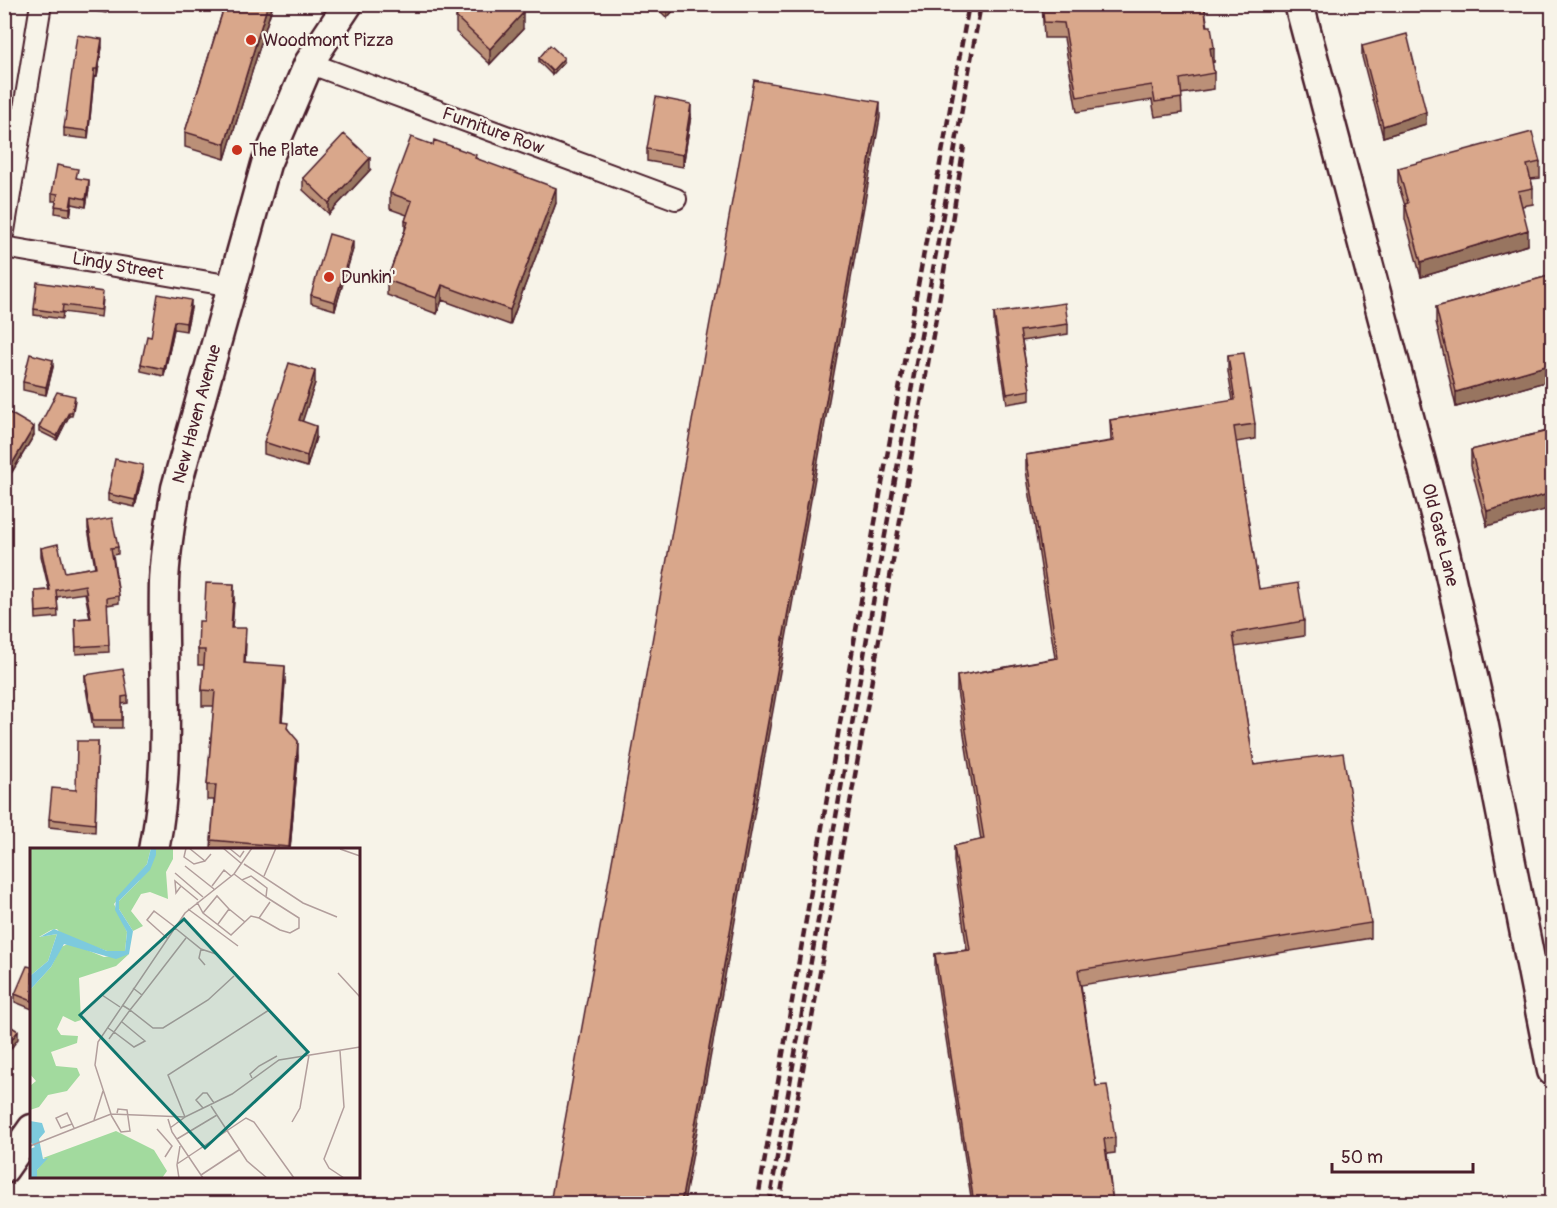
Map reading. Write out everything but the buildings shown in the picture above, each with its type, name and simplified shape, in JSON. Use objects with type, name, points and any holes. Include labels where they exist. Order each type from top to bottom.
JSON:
[{"type":"main road","name":"New Haven Avenue","points":[[154,848],[161,816],[165,766],[164,603],[167,541],[176,488],[266,164],[309,63],[348,4]]},
{"type":"main road","name":"Old Gate Lane","points":[[1299,4],[1444,548],[1483,721],[1552,1071]]},
{"type":"main road","points":[[4,1169],[30,1132]]},
{"type":"street","points":[[4,231],[41,4]]},
{"type":"street","name":"Furniture Row","points":[[309,63],[676,199]]},
{"type":"street","name":"Lindy Street","points":[[4,247],[232,286]]},
{"type":"railway","points":[[757,1204],[866,572],[969,4]]},
{"type":"railway","points":[[769,1204],[878,574],[981,4]]},
{"type":"railway","points":[[779,1204],[941,290],[964,146]]},
{"type":"place","name":"Woodmont Pizza","points":[[251,40]]},
{"type":"place","name":"The Plate","points":[[237,150]]},
{"type":"place","name":"Dunkin'","points":[[329,277]]}]
